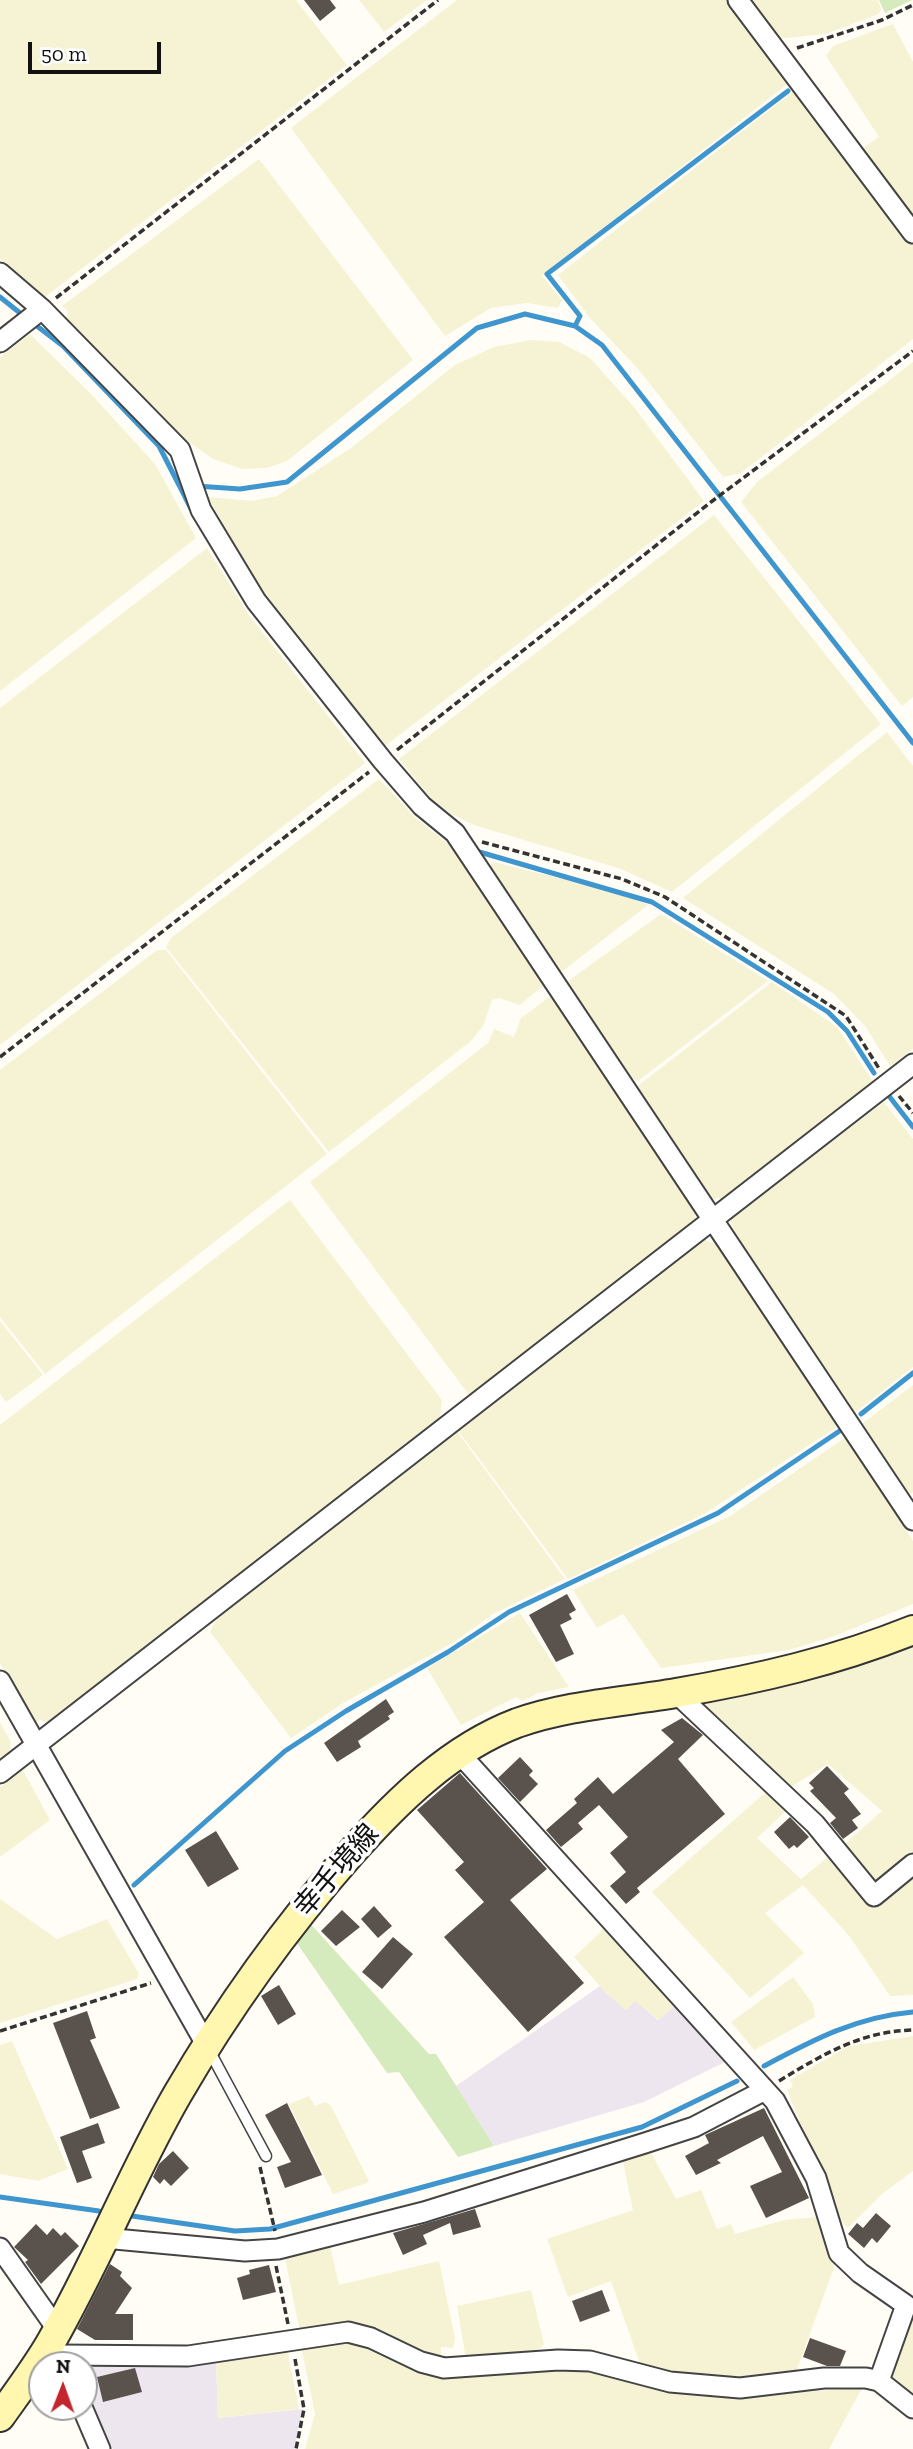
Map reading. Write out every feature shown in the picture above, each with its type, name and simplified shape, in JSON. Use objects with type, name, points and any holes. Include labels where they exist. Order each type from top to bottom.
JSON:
[{"type":"main road","name":"幸手境線","points":[[0,2417],[57,2348],[104,2238],[176,2096],[266,1958],[309,1900],[376,1825],[459,1753],[519,1723],[569,1709],[676,1693],[813,1665],[913,1630]]},
{"type":"street","points":[[737,0],[913,233]]},
{"type":"street","points":[[0,273],[41,310],[180,450],[195,490],[256,601],[383,761],[422,806],[455,833],[913,1520]]},
{"type":"street","points":[[0,342],[41,310]]},
{"type":"street","points":[[0,1773],[913,1064]]},
{"type":"street","points":[[0,1681],[207,2046]]},
{"type":"street","points":[[676,1693],[815,1824],[874,1896],[913,1864]]},
{"type":"street","points":[[459,1753],[775,2101],[816,2178],[839,2253],[860,2273],[906,2305],[879,2381]]},
{"type":"street","points":[[104,2238],[246,2251],[278,2249],[424,2212],[694,2127],[765,2090]]},
{"type":"street","points":[[0,2248],[57,2348],[188,2356],[348,2332],[422,2362],[444,2368],[558,2360],[590,2361],[670,2382],[740,2388],[824,2378],[866,2378],[879,2381],[913,2408]]},
{"type":"street","points":[[88,2421],[100,2449]]},
{"type":"lane","points":[[207,2046],[266,2156]]},
{"type":"path","points":[[41,310],[438,0]]},
{"type":"path","points":[[777,53],[882,20],[913,5]]},
{"type":"path","points":[[0,1057],[383,761],[711,502],[913,351]]},
{"type":"path","points":[[455,833],[622,879],[665,897],[846,1016],[888,1083],[913,1113]]},
{"type":"path","points":[[0,2031],[168,1977]]},
{"type":"path","points":[[765,2090],[824,2054],[859,2038],[913,2030]]},
{"type":"path","points":[[272,2216],[276,2240]]},
{"type":"shaded area","points":[[0,0],[296,0],[347,65],[45,297],[0,259]]},
{"type":"shaded area","points":[[359,0],[427,0],[384,32]]},
{"type":"shaded area","points":[[457,0],[729,0],[790,82],[542,276],[562,300],[558,308],[527,303],[491,308],[445,336],[291,128]]},
{"type":"shaded area","points":[[749,0],[878,0],[881,8],[879,14],[826,34],[777,39]]},
{"type":"shaded area","points":[[893,24],[913,62],[913,219],[860,150],[879,137],[826,56],[833,46]]},
{"type":"shaded area","points":[[795,90],[913,245],[913,339],[741,473],[723,477],[639,370],[590,318],[558,275]]},
{"type":"shaded area","points":[[259,159],[413,360],[287,461],[267,468],[242,469],[213,459],[183,438],[66,318],[68,311],[62,306]]},
{"type":"shaded area","points":[[30,334],[92,395],[155,464],[196,538],[0,691],[0,357]]},
{"type":"shaded area","points":[[531,340],[559,342],[590,358],[634,407],[704,501],[385,746],[258,585],[208,497],[252,501],[277,496],[351,448],[455,365],[494,347]]},
{"type":"shaded area","points":[[913,362],[913,697],[902,706],[741,502],[757,482]]},
{"type":"shaded area","points":[[714,515],[881,724],[672,892],[621,869],[474,825],[450,813],[430,797],[399,759]]},
{"type":"shaded area","points":[[207,548],[249,615],[365,763],[0,1045],[0,708]]},
{"type":"shaded area","points":[[887,732],[913,766],[913,1049],[890,1066],[865,1026],[834,994],[683,898]]},
{"type":"shaded area","points":[[379,779],[417,819],[456,850],[545,984],[520,1005],[499,998],[492,1000],[483,1026],[471,1041],[329,1152],[166,947],[171,938]]},
{"type":"shaded area","points":[[493,862],[621,893],[648,905],[556,976],[486,869]]},
{"type":"shaded area","points":[[661,914],[768,981],[638,1081],[627,1076],[564,984]]},
{"type":"shaded area","points":[[157,950],[166,950],[327,1154],[45,1374],[0,1317],[0,1070]]},
{"type":"shaded area","points":[[772,982],[837,1027],[874,1083],[724,1203],[718,1197],[712,1201],[635,1088]]},
{"type":"shaded area","points":[[552,995],[696,1209],[695,1220],[469,1395],[310,1182],[488,1043],[494,1029],[514,1037],[521,1018]]},
{"type":"shaded area","points":[[884,1102],[913,1139],[913,1367],[851,1416],[726,1232],[733,1226],[729,1219]]},
{"type":"shaded area","points":[[290,1200],[442,1400],[440,1417],[50,1723],[40,1720],[34,1723],[0,1663],[0,1425]]},
{"type":"shaded area","points":[[704,1238],[710,1243],[716,1239],[838,1426],[704,1514],[568,1579],[457,1429]]},
{"type":"shaded area","points":[[0,1321],[43,1375],[6,1402],[0,1394]]},
{"type":"shaded area","points":[[913,1385],[913,1492],[905,1499],[859,1426]]},
{"type":"shaded area","points":[[456,1430],[565,1579],[493,1614],[454,1642],[345,1702],[291,1738],[210,1632],[217,1618]]},
{"type":"shaded area","points":[[846,1437],[913,1541],[913,1604],[832,1637],[789,1650],[661,1668],[623,1614],[597,1628],[573,1590],[730,1516]]},
{"type":"shaded area","points":[[520,1613],[569,1687],[538,1693],[523,1701],[516,1697],[461,1725],[427,1668]]},
{"type":"shaded area","points":[[913,1645],[913,1856],[880,1884],[872,1883],[841,1847],[882,1811],[828,1764],[784,1791],[697,1707],[702,1700],[819,1678]]},
{"type":"shaded area","points":[[0,1722],[11,1742],[10,1751],[0,1759]]},
{"type":"shaded area","points":[[23,1770],[50,1820],[0,1857],[0,1787]]},
{"type":"shaded area","points":[[766,1792],[787,1810],[757,1838],[801,1879],[834,1852],[872,1905],[913,1874],[913,1995],[890,1996],[850,1937],[803,1885],[765,1913],[804,1953],[750,1998],[652,1892]]},
{"type":"shaded area","points":[[0,1899],[57,1939],[107,1919],[139,1974],[137,1979],[0,2023]]},
{"type":"shaded area","points":[[607,1926],[676,2004],[659,2020],[635,2001],[626,2010],[608,1995],[574,1957]]},
{"type":"shaded area","points":[[793,1977],[813,2004],[815,2017],[754,2050],[731,2022]]},
{"type":"shaded area","points":[[600,1986],[625,2009],[635,2000],[658,2020],[675,2005],[727,2061],[644,2102],[494,2146],[456,2086]]},
{"type":"shaded area","points":[[913,2036],[913,2171],[882,2194],[848,2228],[839,2219],[787,2090],[793,2086],[790,2080],[849,2046]]},
{"type":"shaded area","points":[[12,2041],[68,2169],[38,2181],[0,2174],[0,2045]]},
{"type":"shaded area","points":[[309,2096],[315,2106],[326,2102],[331,2106],[369,2181],[367,2183],[333,2194],[289,2104]]},
{"type":"shaded area","points":[[649,2149],[676,2199],[701,2190],[717,2229],[731,2224],[735,2234],[784,2220],[818,2217],[826,2245],[836,2262],[795,2375],[723,2382],[642,2370],[611,2281],[568,2297],[547,2239],[633,2210],[622,2157]]},
{"type":"shaded area","points":[[329,2242],[339,2285],[439,2261],[455,2338],[453,2348],[441,2347],[441,2360],[300,2332],[285,2258]]},
{"type":"shaded area","points":[[531,2290],[544,2344],[541,2348],[530,2352],[466,2359],[457,2306]]},
{"type":"shaded area","points":[[913,2316],[913,2401],[894,2385],[891,2368]]},
{"type":"shaded area","points":[[345,2339],[406,2365],[582,2369],[755,2395],[862,2388],[829,2449],[305,2449],[315,2414],[301,2346]]},
{"type":"shaded area","points":[[287,2349],[299,2409],[218,2418],[216,2357]]},
{"type":"shaded area","points":[[216,2357],[218,2418],[302,2409],[294,2449],[113,2449],[98,2415],[98,2359]]},
{"type":"green space","points":[[879,0],[912,0],[885,13]]},
{"type":"green space","points":[[307,1920],[429,2054],[436,2054],[494,2146],[458,2157],[399,2072],[387,2073],[294,1939]]},
{"type":"building","points":[[304,0],[330,0],[336,8],[320,21]]},
{"type":"building","points":[[567,1594],[576,1610],[569,1614],[572,1619],[560,1625],[574,1654],[556,1662],[529,1615]]},
{"type":"building","points":[[386,1699],[394,1712],[388,1716],[390,1719],[358,1741],[361,1747],[337,1762],[324,1743]]},
{"type":"building","points":[[682,1718],[703,1735],[678,1759],[725,1814],[637,1888],[640,1892],[626,1904],[610,1886],[626,1872],[610,1853],[628,1837],[599,1805],[578,1823],[583,1829],[561,1847],[546,1830],[577,1803],[574,1799],[598,1777],[613,1794],[674,1742],[661,1730]]},
{"type":"building","points":[[520,1757],[533,1771],[529,1775],[538,1784],[520,1802],[498,1778]]},
{"type":"building","points":[[827,1766],[849,1789],[844,1793],[861,1814],[852,1820],[858,1828],[843,1839],[830,1823],[836,1818],[810,1791],[814,1788],[809,1783]]},
{"type":"building","points":[[460,1773],[547,1869],[510,1900],[584,1983],[528,2032],[444,1937],[484,1902],[455,1870],[464,1862],[417,1810]]},
{"type":"building","points":[[790,1817],[809,1837],[797,1848],[794,1845],[789,1849],[774,1832]]},
{"type":"building","points":[[216,1831],[239,1869],[208,1887],[185,1850]]},
{"type":"building","points":[[374,1906],[392,1926],[378,1938],[361,1919]]},
{"type":"building","points":[[342,1910],[360,1927],[336,1946],[321,1931]]},
{"type":"building","points":[[393,1937],[413,1954],[382,1989],[362,1972]]},
{"type":"building","points":[[279,1985],[296,2014],[278,2025],[261,1996]]},
{"type":"building","points":[[87,2011],[96,2038],[90,2040],[120,2108],[90,2119],[53,2023]]},
{"type":"building","points":[[287,2103],[322,2175],[285,2188],[277,2167],[291,2162],[265,2115]]},
{"type":"building","points":[[764,2108],[809,2198],[766,2218],[750,2186],[782,2172],[763,2136],[717,2160],[721,2163],[696,2175],[685,2156],[709,2143],[705,2135]]},
{"type":"building","points":[[98,2123],[105,2143],[82,2151],[92,2178],[77,2183],[60,2137]]},
{"type":"building","points":[[173,2151],[189,2168],[171,2186],[164,2179],[160,2184],[153,2177],[159,2164]]},
{"type":"building","points":[[475,2209],[481,2227],[453,2235],[450,2223],[423,2235],[427,2244],[403,2255],[393,2233]]},
{"type":"building","points":[[876,2213],[891,2226],[877,2243],[872,2238],[864,2248],[848,2234],[857,2223],[863,2228]]},
{"type":"building","points":[[36,2224],[47,2235],[53,2228],[61,2236],[65,2232],[79,2246],[41,2284],[25,2262],[28,2260],[14,2247]]},
{"type":"building","points":[[110,2264],[122,2272],[120,2276],[132,2288],[115,2314],[133,2314],[133,2340],[95,2340],[77,2329]]},
{"type":"building","points":[[269,2265],[276,2292],[243,2300],[237,2278],[250,2274],[249,2270]]},
{"type":"building","points":[[602,2290],[610,2311],[580,2322],[572,2301]]},
{"type":"building","points":[[810,2338],[846,2351],[840,2366],[827,2366],[803,2357]]},
{"type":"building","points":[[135,2368],[142,2392],[103,2402],[98,2377]]},
{"type":"waterway","points":[[575,326],[580,316],[547,274],[788,91]]},
{"type":"waterway","points":[[0,297],[25,317]]},
{"type":"waterway","points":[[196,486],[240,489],[287,482],[477,328],[525,314],[575,326],[602,345],[913,743]]},
{"type":"waterway","points":[[33,323],[63,346],[159,446],[179,485],[186,486]]},
{"type":"waterway","points":[[179,485],[191,509]]},
{"type":"waterway","points":[[476,851],[652,902],[828,1012],[847,1031],[874,1073]]},
{"type":"waterway","points":[[889,1096],[913,1127]]},
{"type":"waterway","points":[[861,1414],[913,1373]]},
{"type":"waterway","points":[[134,1885],[285,1751],[346,1711],[448,1652],[509,1612],[718,1513],[841,1430]]},
{"type":"waterway","points":[[764,2066],[854,2024],[913,2012]]},
{"type":"waterway","points":[[132,2216],[235,2231],[270,2229],[642,2127],[737,2081]]},
{"type":"waterway","points":[[0,2197],[99,2211]]}]
